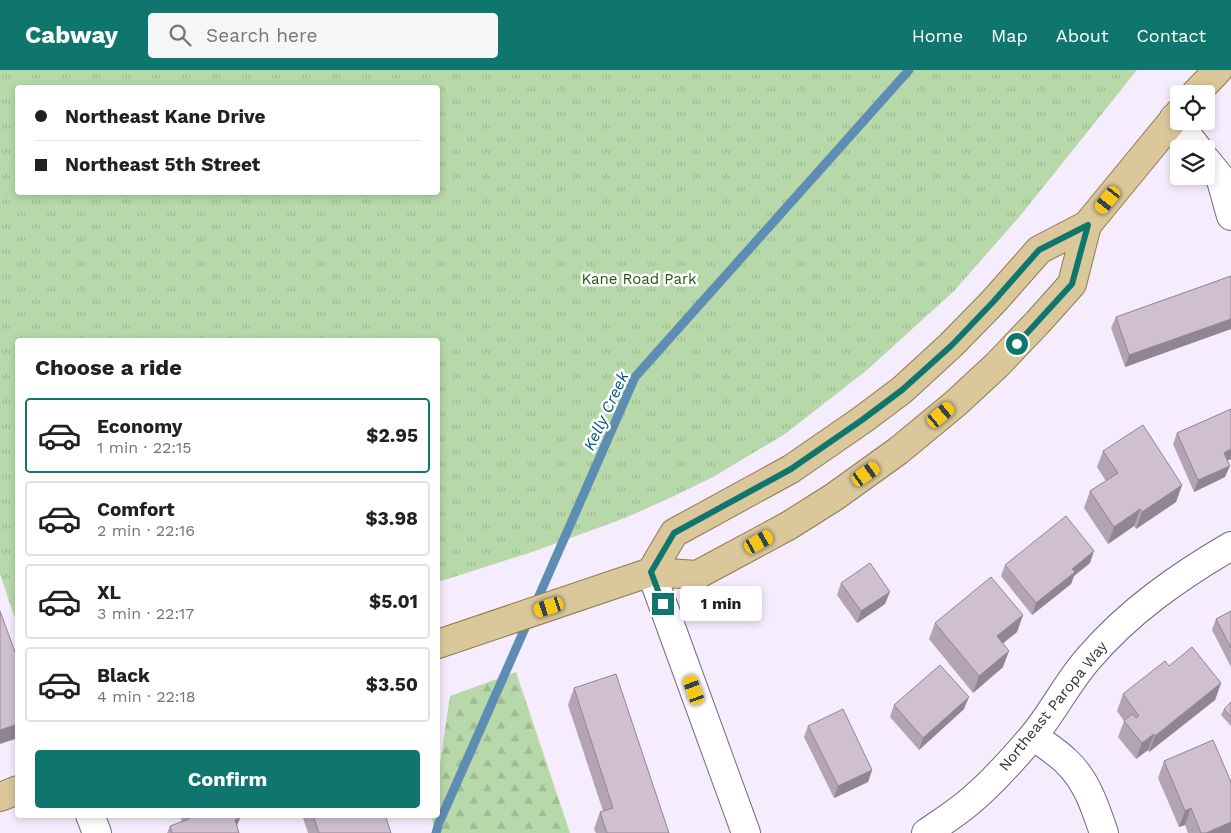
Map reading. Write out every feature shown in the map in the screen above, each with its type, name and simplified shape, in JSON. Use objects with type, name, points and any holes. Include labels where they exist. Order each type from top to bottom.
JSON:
[{"type":"main road","points":[[1204,85],[1218,70]]},
{"type":"main road","points":[[440,643],[651,572],[696,575],[788,526],[898,451],[956,403],[996,365],[1072,284],[1088,225],[1170,124]]},
{"type":"main road","points":[[651,572],[674,533],[791,469],[862,420],[902,390],[952,345],[1039,250],[1088,225]]},
{"type":"main road","points":[[0,797],[15,791]]},
{"type":"street","points":[[1215,171],[1220,177],[1231,216]]},
{"type":"street","name":"Northeast Paropa Way","points":[[926,833],[975,798],[1033,736],[1087,659],[1122,623],[1157,593],[1231,546]]},
{"type":"street","points":[[651,572],[746,833]]},
{"type":"street","points":[[1033,736],[1067,762],[1083,781],[1092,799],[1104,833]]},
{"type":"street","points":[[91,818],[97,833]]},
{"type":"green space","name":"Kane Road Park","points":[[0,70],[1137,70],[1020,216],[953,292],[867,370],[785,434],[713,477],[625,518],[535,551],[440,581],[440,338],[15,338],[15,618],[0,574]]},
{"type":"green space","points":[[516,672],[570,833],[434,833],[432,818],[440,818],[440,764],[450,696]]},
{"type":"building","points":[[1231,276],[1231,319],[1129,355],[1116,317]]},
{"type":"building","points":[[1231,409],[1231,449],[1224,453],[1230,466],[1198,480],[1177,433]]},
{"type":"building","points":[[1143,425],[1182,485],[1142,512],[1140,509],[1114,527],[1090,491],[1118,473],[1103,451]]},
{"type":"building","points":[[1066,516],[1094,551],[1072,569],[1075,572],[1036,603],[1005,565]]},
{"type":"building","points":[[870,563],[890,592],[861,611],[841,583]]},
{"type":"building","points":[[991,577],[1023,615],[997,636],[1009,651],[979,676],[935,623]]},
{"type":"building","points":[[0,611],[15,652],[15,725],[0,730]]},
{"type":"building","points":[[1231,611],[1231,648],[1216,619]]},
{"type":"building","points":[[1192,647],[1221,683],[1155,736],[1154,734],[1142,743],[1124,721],[1132,714],[1136,718],[1139,716],[1123,694],[1165,661],[1169,666]]},
{"type":"building","points":[[940,665],[969,697],[923,738],[894,705]]},
{"type":"building","points":[[616,674],[669,833],[607,833],[600,812],[613,808],[574,688]]},
{"type":"building","points":[[1231,702],[1231,717],[1224,709]]},
{"type":"building","points":[[843,709],[872,770],[838,786],[808,726]]},
{"type":"building","points":[[1213,740],[1231,782],[1231,822],[1206,833],[1201,833],[1191,808],[1185,811],[1164,761]]},
{"type":"building","points":[[240,818],[235,820],[239,833],[172,833],[170,826],[189,819]]},
{"type":"building","points":[[314,818],[386,818],[391,833],[319,833]]},
{"type":"waterway","name":"Kelly Creek","points":[[535,605],[635,377],[909,70]]},
{"type":"waterway","name":"Kelly Creek","points":[[436,833],[529,619]]},
{"type":"route","points":[[663,604],[651,572],[674,533],[791,469],[862,420],[902,390],[952,345],[1039,250],[1088,225],[1072,284],[1017,344]]}]
